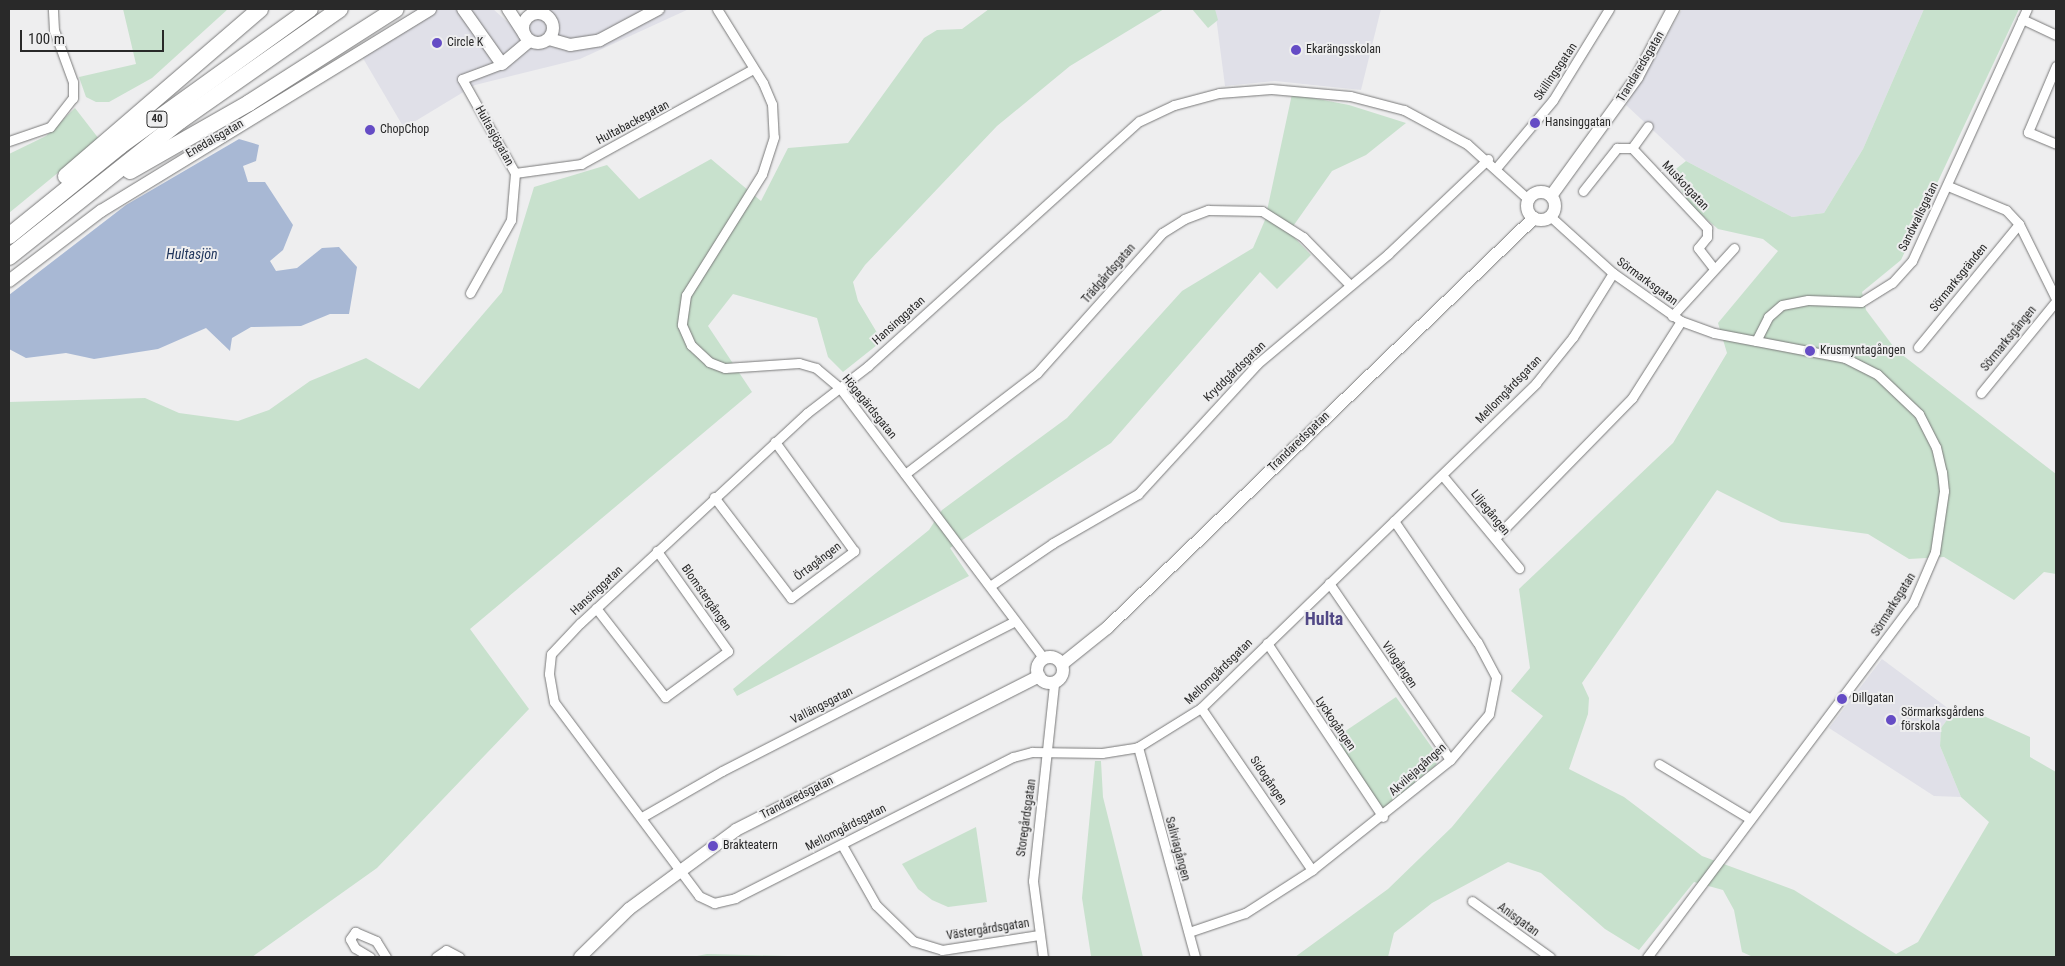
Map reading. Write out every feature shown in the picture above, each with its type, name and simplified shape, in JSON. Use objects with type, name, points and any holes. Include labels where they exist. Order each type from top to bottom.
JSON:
[{"type":"highway","points":[[9,235],[54,186],[260,9]]},
{"type":"highway","name":"40","points":[[9,235],[120,146],[310,9]]},
{"type":"highway","name":"40","points":[[9,257],[68,207],[340,9]]},
{"type":"highway","points":[[68,207],[249,102],[396,9]]},
{"type":"street","points":[[9,141],[50,127],[73,98],[73,82],[54,30],[53,9]]},
{"type":"street","name":"Enedalsgatan","points":[[9,281],[101,211],[430,9]]},
{"type":"street","points":[[463,9],[502,64]]},
{"type":"street","points":[[508,9],[527,37],[540,44],[549,40],[570,45],[600,40],[658,9]]},
{"type":"street","name":"Högagärdsgatan","points":[[717,9],[753,69],[773,110],[769,158],[686,295],[682,325],[691,345],[717,365],[751,369],[799,363],[816,368],[840,388],[1044,658]]},
{"type":"street","name":"Skillingsgatan","points":[[1497,167],[1553,100],[1609,9]]},
{"type":"street","name":"Trandaredsgatan","points":[[1550,196],[1637,77],[1673,9]]},
{"type":"street","name":"Sandwallsgatan","points":[[1756,342],[1768,317],[1782,305],[1808,300],[1861,302],[1892,283],[1912,261],[1948,186],[2027,9]]},
{"type":"street","points":[[527,37],[526,20],[536,11],[552,21],[549,40]]},
{"type":"street","points":[[2022,19],[2056,35]]},
{"type":"street","name":"Hultasjögatan","points":[[470,293],[511,220],[515,173],[462,78],[502,64],[527,37]]},
{"type":"street","points":[[2056,66],[2028,132],[2056,144]]},
{"type":"street","name":"Hultabackegatan","points":[[515,173],[581,164],[753,69]]},
{"type":"street","name":"Hansinggatan","points":[[679,870],[642,817],[554,702],[549,684],[551,654],[596,608],[714,497],[775,442],[840,388],[1109,144],[1139,121],[1174,105],[1219,93],[1271,89],[1350,96],[1404,110],[1488,160],[1529,200]]},
{"type":"street","points":[[1583,191],[1617,148],[1632,148],[1648,126]]},
{"type":"street","name":"Muskotgatan","points":[[1632,148],[1707,228],[1707,237],[1698,248],[1714,267]]},
{"type":"street","name":"Kryddgårdsgatan","points":[[990,586],[1053,543],[1138,494],[1257,364],[1350,285],[1488,160]]},
{"type":"street","points":[[1948,186],[2006,210],[2019,224],[2056,300]]},
{"type":"street","points":[[1539,193],[1550,196],[1555,206],[1551,216],[1534,218],[1528,210],[1529,200],[1539,193]]},
{"type":"street","name":"Trädgårdsgatan","points":[[906,474],[1037,374],[1162,233],[1184,219],[1208,210],[1262,211],[1303,237],[1350,285]]},
{"type":"street","name":"Sörmarksgatan","points":[[1551,216],[1613,273],[1681,321],[1756,342],[1845,358],[1884,378],[1902,393],[1929,432],[1944,490],[1935,552],[1913,603],[1749,818],[1647,957]]},
{"type":"street","name":"Trandaredsgatan","points":[[1062,664],[1107,628],[1534,218]]},
{"type":"street","name":"Sörmarksgränden","points":[[1918,347],[2019,224]]},
{"type":"street","points":[[1672,316],[1714,267],[1734,248]]},
{"type":"street","name":"Mellomgårdsgatan","points":[[679,870],[699,896],[724,902],[842,845],[1013,757],[1050,752],[1102,753],[1138,747],[1201,708],[1536,384],[1573,337],[1613,273]]},
{"type":"street","name":"Sörmarksgången","points":[[1981,393],[2056,300]]},
{"type":"street","points":[[1495,538],[1632,398],[1681,321]]},
{"type":"street","name":"Örtagången","points":[[714,497],[791,598],[854,551],[775,442]]},
{"type":"street","name":"Liljegången","points":[[1442,475],[1519,568]]},
{"type":"street","name":"Akvilejagången","points":[[1188,932],[1245,912],[1312,870],[1383,817],[1450,760],[1489,714],[1497,682],[1477,642],[1394,522]]},
{"type":"street","name":"Blomstergången","points":[[596,608],[665,696],[728,651],[658,551]]},
{"type":"street","name":"Vilogången","points":[[1329,583],[1450,760]]},
{"type":"street","name":"Vallängsgatan","points":[[642,817],[722,771],[1015,621]]},
{"type":"street","name":"Lyckogången","points":[[1267,643],[1383,817]]},
{"type":"street","points":[[1054,657],[1062,664],[1062,675],[1054,683],[1038,676],[1037,666],[1044,658],[1054,657]]},
{"type":"street","name":"Trandaredsgatan","points":[[580,957],[624,913],[679,870],[753,820],[1038,676]]},
{"type":"street","name":"Storegårdsgatan","points":[[1043,957],[1039,935],[1034,862],[1050,752],[1054,683]]},
{"type":"street","name":"Sidogången","points":[[1201,708],[1312,870]]},
{"type":"street","name":"Saliviagången","points":[[1138,747],[1195,957]]},
{"type":"street","points":[[1659,764],[1749,818]]},
{"type":"street","name":"Västergårdsgatan","points":[[842,845],[876,906],[913,941],[942,950],[1039,935]]},
{"type":"street","name":"Anisgatan","points":[[1472,901],[1550,957]]},
{"type":"street","points":[[370,957],[355,948],[350,939],[355,932],[376,941],[386,957]]},
{"type":"street","points":[[436,957],[446,950],[459,957]]},
{"type":"shaded area","points":[[418,9],[493,9],[510,24],[530,9],[689,9],[580,59],[475,85],[404,128],[357,48]]},
{"type":"shaded area","name":"Ekarängsskolan","points":[[1215,9],[1381,9],[1361,90],[1275,81],[1225,86]]},
{"type":"shaded area","points":[[1682,9],[1924,9],[1863,149],[1824,213],[1792,217],[1686,161],[1626,105]]},
{"type":"shaded area","name":"Sörmarksgårdens förskola","points":[[1882,659],[1953,712],[1941,728],[1940,746],[1961,797],[1934,796],[1829,728]]},
{"type":"green space","points":[[123,9],[228,9],[152,78],[109,102],[96,102],[86,97],[79,77],[136,64]]},
{"type":"green space","points":[[989,9],[1164,9],[1070,66],[997,126],[865,265],[853,282],[858,301],[882,341],[843,372],[828,357],[817,318],[733,294],[708,326],[752,392],[470,629],[529,709],[377,868],[252,957],[9,957],[9,402],[145,398],[179,413],[238,421],[269,410],[310,381],[366,358],[419,389],[502,292],[534,187],[607,165],[639,199],[711,159],[761,201],[788,148],[848,143],[924,38],[937,30],[962,29]]},
{"type":"green space","points":[[1192,9],[1215,9],[1218,20],[1208,28]]},
{"type":"green space","points":[[1924,9],[2019,9],[1901,260],[1862,292],[1866,310],[1896,350],[2056,474],[2056,574],[2044,572],[2014,600],[1944,557],[1909,559],[1868,534],[1781,522],[1717,490],[1582,683],[1589,698],[1588,714],[1569,769],[1624,797],[1702,856],[1794,890],[1896,954],[1918,942],[1989,822],[1961,797],[1940,746],[1941,728],[1953,712],[1964,707],[2030,737],[2030,757],[2056,772],[2056,957],[1753,957],[1742,952],[1734,910],[1723,890],[1694,882],[1639,950],[1605,929],[1541,873],[1508,862],[1432,903],[1394,933],[1388,957],[1295,957],[1388,889],[1452,827],[1543,716],[1511,691],[1530,668],[1519,589],[1673,443],[1727,353],[1718,323],[1778,251],[1763,239],[1718,229],[1688,203],[1672,172],[1686,161],[1792,217],[1824,213],[1863,149]]},
{"type":"green space","points":[[1292,94],[1349,105],[1406,123],[1366,155],[1332,171],[1289,232],[1311,255],[1277,289],[1260,272],[1111,443],[950,548],[969,576],[737,696],[733,689],[929,530],[942,510],[1067,418],[1182,291],[1253,248],[1265,220]]},
{"type":"green space","points":[[75,108],[99,139],[9,213],[9,154],[46,136]]},
{"type":"green space","points":[[1396,697],[1438,756],[1436,765],[1382,810],[1335,738]]},
{"type":"green space","points":[[1095,761],[1101,761],[1103,797],[1143,957],[1091,956],[1082,898]]},
{"type":"green space","points":[[976,827],[987,902],[948,907],[932,900],[918,889],[902,864]]},
{"type":"green space","points":[[707,954],[788,956],[790,957],[692,957]]},
{"type":"water","name":"Hultasjön","points":[[239,139],[259,145],[256,161],[243,166],[248,182],[265,182],[293,225],[283,250],[270,261],[276,271],[297,268],[322,248],[339,247],[357,267],[349,314],[330,314],[301,326],[251,327],[232,338],[230,351],[206,328],[158,349],[94,359],[66,353],[26,358],[9,349],[9,295],[126,205]]},
{"type":"place","name":"Circle K","points":[[437,43]]},
{"type":"place","name":"Ekarängsskolan","points":[[1296,50]]},
{"type":"place","name":"Hansinggatan","points":[[1535,123]]},
{"type":"place","name":"ChopChop","points":[[370,130]]},
{"type":"place","name":"Krusmyntagången","points":[[1810,351]]},
{"type":"place","name":"Dillgatan","points":[[1842,699]]},
{"type":"place","name":"Sörmarksgårdens förskola","points":[[1891,720]]},
{"type":"place","name":"Brakteatern","points":[[713,846]]},
{"type":"district","name":"Hulta","points":[[1324,619]]}]
